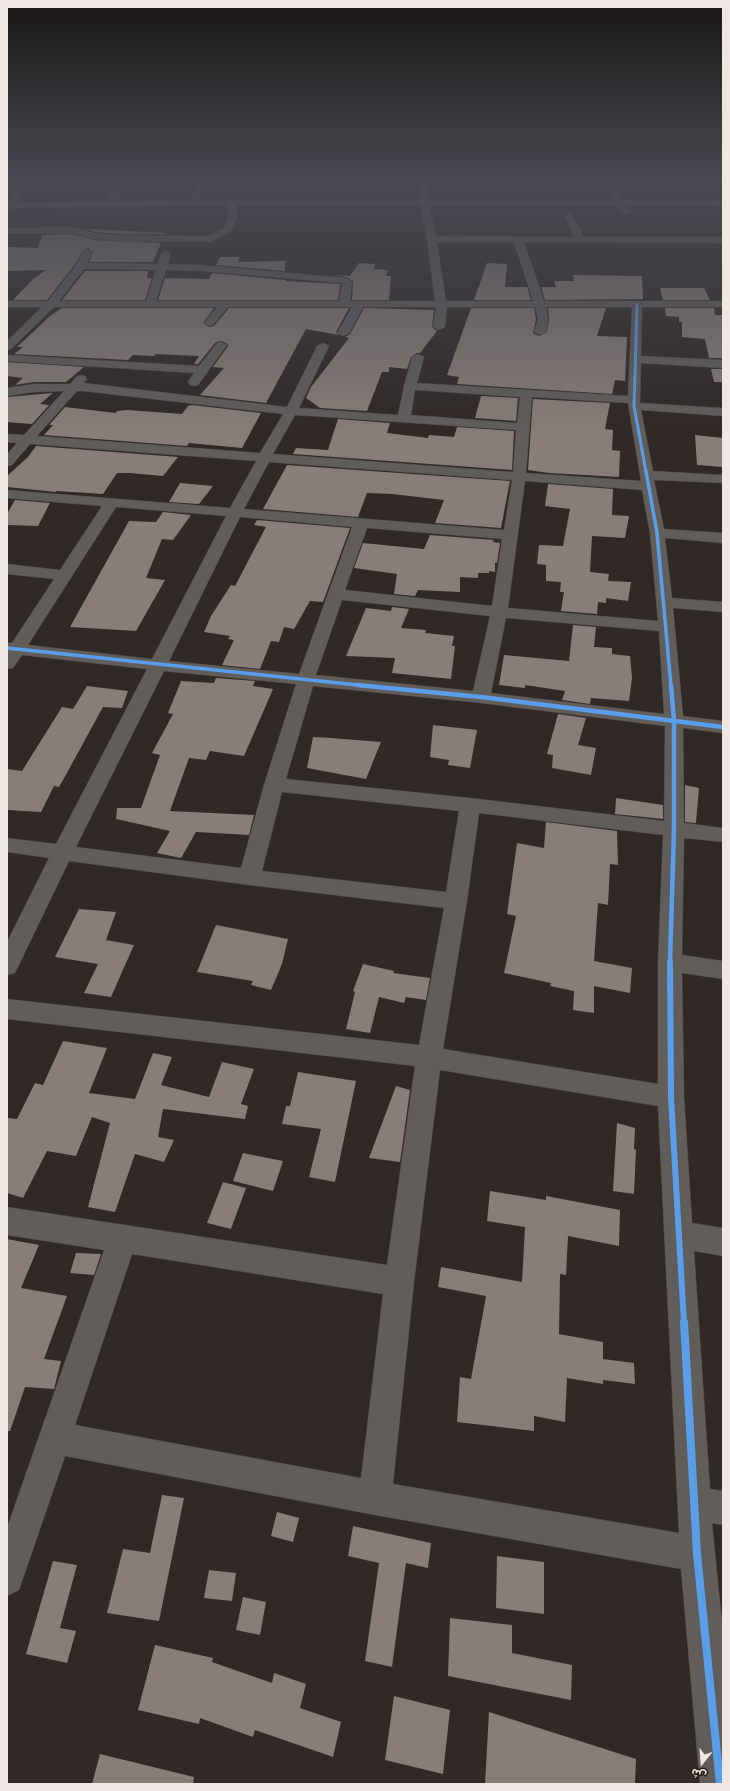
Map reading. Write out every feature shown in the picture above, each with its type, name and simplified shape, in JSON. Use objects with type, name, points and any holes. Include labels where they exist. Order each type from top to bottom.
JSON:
[{"type":"street","points":[[436,265],[442,311],[439,327]]},
{"type":"street","points":[[526,265],[543,319],[540,332]]},
{"type":"street","points":[[7,347],[51,304],[81,266],[162,266],[252,272],[345,281],[347,282],[344,304]]},
{"type":"street","points":[[150,304],[162,266]]},
{"type":"street","points":[[249,304],[252,272]]},
{"type":"street","points":[[7,304],[723,304]]},
{"type":"street","points":[[208,323],[225,304]]},
{"type":"street","points":[[343,333],[359,304]]},
{"type":"street","points":[[637,304],[636,359],[633,403],[657,533],[667,628],[674,721],[674,828],[670,962],[671,1097],[678,1235],[708,1506],[697,1554],[720,1784]]},
{"type":"street","points":[[182,399],[221,345]]},
{"type":"street","points":[[7,966],[62,853],[235,513],[291,411],[323,346]]},
{"type":"street","points":[[404,419],[410,386],[418,357]]},
{"type":"street","points":[[7,358],[203,370]]},
{"type":"street","points":[[636,359],[723,364]]},
{"type":"street","points":[[7,462],[95,363]]},
{"type":"street","points":[[7,392],[34,388],[74,386],[291,411],[523,426]]},
{"type":"street","points":[[410,386],[526,392],[723,412]]},
{"type":"street","points":[[481,697],[499,612],[519,477],[526,392]]},
{"type":"street","points":[[7,438],[519,477],[648,481],[723,479]]},
{"type":"street","points":[[7,494],[510,535]]},
{"type":"street","points":[[7,664],[12,649],[64,575],[112,502]]},
{"type":"street","points":[[249,877],[274,785],[306,679],[361,523]]},
{"type":"street","points":[[657,533],[723,538]]},
{"type":"street","points":[[7,569],[64,575]]},
{"type":"street","points":[[335,594],[667,628]]},
{"type":"street","points":[[664,602],[723,607]]},
{"type":"street","points":[[12,649],[481,697],[723,727]]},
{"type":"street","points":[[274,785],[470,805],[723,835]]},
{"type":"street","points":[[375,1498],[399,1282],[429,1057],[456,901],[470,805]]},
{"type":"street","points":[[7,845],[249,877],[456,901]]},
{"type":"street","points":[[670,962],[723,970]]},
{"type":"street","points":[[7,1009],[429,1057],[671,1097]]},
{"type":"street","points":[[7,1222],[399,1282]]},
{"type":"street","points":[[678,1235],[723,1242]]},
{"type":"street","points":[[7,1578],[56,1438],[122,1240]]},
{"type":"street","points":[[56,1438],[375,1498],[697,1554]]},
{"type":"building","points":[[7,265],[75,265],[47,300],[13,300],[33,279],[46,270],[7,271]]},
{"type":"building","points":[[216,265],[285,265],[285,271]]},
{"type":"building","points":[[358,265],[375,265],[374,269],[388,270],[386,276],[391,276],[389,300],[352,300],[353,281],[346,277],[334,275],[350,276]]},
{"type":"building","points":[[486,265],[507,265],[505,287],[527,287],[531,300],[474,300]]},
{"type":"building","points":[[85,271],[148,271],[147,278],[152,278],[145,300],[62,300]]},
{"type":"building","points":[[212,273],[286,281],[340,284],[338,300],[158,300],[165,278],[209,279]]},
{"type":"building","points":[[573,275],[642,276],[643,299],[545,300],[541,287],[556,287],[554,281],[574,281]]},
{"type":"building","points":[[660,288],[704,288],[710,300],[663,300]]},
{"type":"building","points":[[62,308],[214,308],[203,323],[209,327],[214,326],[229,308],[349,308],[336,332],[339,335],[306,329],[266,403],[200,395],[224,368],[213,367],[228,346],[228,344],[222,341],[216,342],[198,364],[194,364],[199,356],[156,354],[154,356],[133,355],[128,360],[14,354],[23,347],[17,347],[50,316]]},
{"type":"building","points":[[364,308],[434,310],[432,327],[437,331],[420,353],[417,353],[411,357],[407,369],[389,367],[389,372],[382,372],[367,411],[320,408],[306,398],[311,387],[349,338],[345,337],[350,334]]},
{"type":"building","points":[[471,308],[534,308],[536,319],[533,333],[539,336],[547,332],[549,319],[548,308],[606,308],[597,336],[627,337],[625,381],[615,380],[612,394],[457,384],[459,377],[447,375]]},
{"type":"building","points":[[665,308],[714,308],[715,315],[723,315],[723,358],[709,358],[705,339],[682,337],[682,322],[679,322],[679,317],[666,316]]},
{"type":"building","points":[[7,362],[84,367],[66,382],[34,382],[15,385],[23,378],[7,376]]},
{"type":"building","points":[[711,369],[723,369],[723,382],[714,382]]},
{"type":"building","points":[[53,393],[40,404],[49,405],[32,424],[7,422],[7,397]]},
{"type":"building","points":[[481,396],[518,398],[516,421],[475,418]]},
{"type":"building","points":[[533,399],[610,403],[605,429],[613,430],[612,450],[620,451],[619,477],[549,473],[528,470]]},
{"type":"building","points":[[192,405],[261,413],[242,448],[189,443],[187,446],[44,435],[53,425],[49,425],[65,407],[116,413],[117,411],[127,410],[182,414],[188,406]]},
{"type":"building","points":[[338,419],[390,423],[387,433],[428,438],[429,435],[454,437],[457,427],[514,431],[512,470],[293,454],[296,448],[328,450]]},
{"type":"building","points":[[695,435],[723,438],[723,467],[697,465]]},
{"type":"building","points":[[36,446],[178,457],[163,476],[117,473],[103,494],[56,492],[7,487],[7,476],[28,457]]},
{"type":"building","points":[[287,465],[510,481],[501,528],[435,523],[444,500],[392,494],[367,493],[358,517],[263,509]]},
{"type":"building","points":[[180,483],[213,486],[199,504],[169,502]]},
{"type":"building","points":[[548,484],[613,489],[612,515],[629,516],[625,538],[592,536],[590,572],[609,574],[608,581],[631,582],[628,601],[606,598],[606,603],[598,602],[597,614],[561,611],[564,592],[560,592],[561,582],[546,581],[546,565],[537,564],[539,545],[563,546],[570,509],[545,506]]},
{"type":"building","points":[[15,500],[50,503],[38,526],[7,525],[7,514]]},
{"type":"building","points":[[163,512],[191,515],[173,540],[162,539],[146,578],[165,580],[136,631],[70,627],[129,521],[156,522]]},
{"type":"building","points":[[257,520],[350,528],[323,602],[310,601],[294,629],[284,627],[279,642],[271,641],[260,669],[222,665],[234,640],[228,639],[230,636],[204,632],[211,616],[231,585],[235,586],[266,527],[254,525]]},
{"type":"building","points":[[430,535],[494,540],[493,542],[500,543],[497,563],[495,563],[495,572],[489,571],[489,573],[478,573],[478,578],[460,577],[460,592],[418,590],[415,596],[394,594],[397,574],[354,568],[363,543],[424,549]]},
{"type":"building","points":[[392,607],[409,609],[401,628],[426,630],[425,633],[454,636],[452,646],[455,646],[451,679],[392,673],[395,658],[346,656],[366,608],[391,611]]},
{"type":"building","points":[[573,625],[596,627],[594,647],[612,648],[612,654],[630,656],[632,678],[629,701],[591,698],[590,704],[562,700],[565,691],[525,685],[525,688],[499,685],[504,655],[569,661]]},
{"type":"building","points":[[216,678],[255,681],[253,686],[273,689],[244,756],[210,751],[206,760],[189,758],[170,811],[254,815],[249,835],[196,832],[181,858],[157,853],[170,831],[116,819],[117,808],[141,808],[160,755],[152,753],[173,714],[168,713],[181,681],[214,683]]},
{"type":"building","points":[[87,686],[128,691],[122,708],[103,707],[59,787],[54,786],[41,812],[7,810],[7,769],[22,771],[62,707],[73,709]]},
{"type":"building","points":[[558,714],[586,718],[578,745],[596,748],[591,775],[552,768],[553,755],[547,754]]},
{"type":"building","points":[[433,725],[477,730],[470,768],[448,765],[449,760],[430,757]]},
{"type":"building","points":[[313,737],[381,742],[366,779],[307,768]]},
{"type":"building","points":[[685,785],[699,788],[696,823],[685,822]]},
{"type":"building","points":[[616,798],[663,805],[663,819],[615,814]]},
{"type":"building","points":[[546,822],[617,831],[618,865],[610,864],[608,905],[598,903],[594,961],[632,968],[630,993],[594,986],[594,1013],[573,1010],[574,991],[550,986],[551,983],[504,973],[516,916],[507,914],[517,843],[544,848]]},
{"type":"building","points":[[79,909],[116,912],[106,940],[134,945],[111,997],[84,993],[98,964],[55,957]]},
{"type":"building","points":[[216,925],[288,939],[282,964],[271,990],[251,985],[253,981],[197,972]]},
{"type":"building","points":[[363,964],[394,971],[393,973],[430,978],[426,1000],[406,997],[404,1003],[379,997],[370,1033],[346,1029],[355,992],[353,991]]},
{"type":"building","points":[[63,1041],[107,1048],[89,1093],[135,1099],[153,1053],[172,1057],[161,1085],[209,1097],[222,1062],[254,1069],[241,1104],[248,1106],[245,1119],[163,1109],[158,1137],[174,1140],[164,1162],[135,1154],[115,1212],[88,1207],[110,1123],[92,1117],[76,1156],[47,1151],[23,1198],[7,1193],[7,1118],[17,1119],[35,1083],[43,1085]]},
{"type":"building","points":[[298,1072],[356,1081],[335,1182],[309,1177],[321,1129],[282,1124],[286,1106],[290,1106]]},
{"type":"building","points":[[396,1086],[410,1090],[400,1162],[369,1158]]},
{"type":"building","points":[[617,1123],[635,1128],[634,1149],[636,1150],[634,1194],[613,1191]]},
{"type":"building","points":[[243,1153],[283,1161],[273,1191],[233,1181]]},
{"type":"building","points":[[223,1182],[246,1188],[231,1229],[207,1223]]},
{"type":"building","points":[[490,1191],[546,1200],[546,1196],[620,1210],[619,1246],[568,1236],[566,1275],[560,1274],[559,1334],[603,1342],[603,1359],[634,1363],[635,1384],[603,1380],[603,1384],[567,1378],[565,1422],[534,1416],[534,1431],[457,1422],[460,1377],[471,1379],[486,1296],[438,1287],[441,1267],[522,1282],[525,1227],[487,1221]]},
{"type":"building","points":[[7,1239],[39,1245],[21,1288],[67,1296],[44,1359],[61,1361],[54,1389],[25,1387],[10,1431],[7,1431]]},
{"type":"building","points":[[76,1253],[101,1254],[94,1275],[70,1273]]},
{"type":"building","points":[[162,1495],[184,1498],[159,1621],[107,1613],[123,1549],[150,1553]]},
{"type":"building","points":[[277,1512],[299,1518],[293,1542],[271,1536]]},
{"type":"building","points":[[353,1526],[431,1543],[428,1568],[406,1563],[392,1667],[365,1661],[379,1563],[348,1556]]},
{"type":"building","points":[[497,1556],[544,1562],[544,1614],[496,1608]]},
{"type":"building","points":[[53,1561],[77,1565],[60,1628],[76,1631],[67,1663],[26,1654]]},
{"type":"building","points":[[209,1570],[236,1573],[232,1601],[204,1598]]},
{"type":"building","points":[[243,1597],[266,1602],[260,1635],[236,1630]]},
{"type":"building","points":[[450,1618],[512,1625],[512,1653],[572,1665],[571,1700],[448,1676]]},
{"type":"building","points":[[155,1645],[213,1658],[212,1662],[272,1683],[274,1673],[306,1684],[300,1708],[341,1722],[333,1757],[255,1730],[253,1737],[200,1718],[199,1724],[138,1710]]},
{"type":"building","points":[[394,1696],[450,1710],[443,1774],[385,1760]]},
{"type":"building","points":[[489,1712],[636,1759],[635,1784],[485,1784]]},
{"type":"building","points":[[100,1754],[194,1777],[193,1784],[92,1784]]},
{"type":"cycle path","points":[[637,304],[634,406],[657,533],[667,627],[674,721],[674,828],[670,962],[671,1097],[697,1554],[720,1784]]},
{"type":"cycle path","points":[[7,648],[159,665],[481,697],[723,727]]}]
